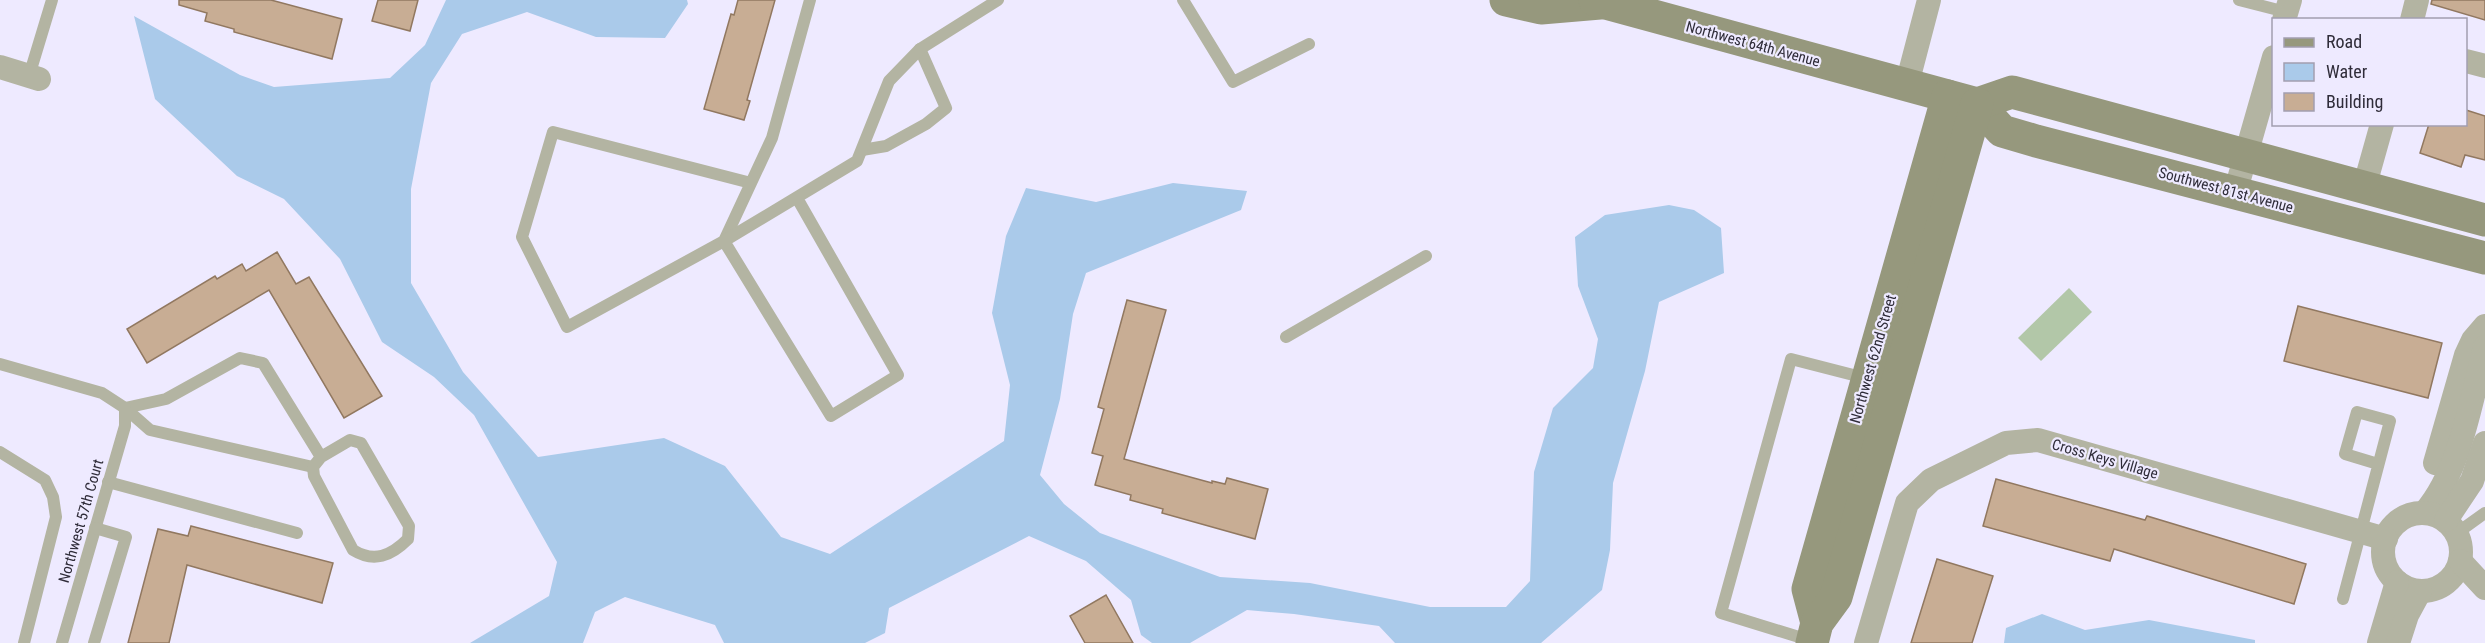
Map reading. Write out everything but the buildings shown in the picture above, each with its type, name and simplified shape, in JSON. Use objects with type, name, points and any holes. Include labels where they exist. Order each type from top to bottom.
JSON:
[{"type":"street","name":"Northwest 64th Avenue","points":[[1506,0],[1541,8],[1597,2],[1907,84]]},
{"type":"street","points":[[1929,0],[1907,84],[1963,100],[2012,93],[2485,220]]},
{"type":"street","points":[[2412,18],[2417,0]]},
{"type":"street","points":[[2467,61],[2485,66]]},
{"type":"street","points":[[2235,193],[2272,64]]},
{"type":"street","points":[[0,68],[34,78]]},
{"type":"street","name":"Southwest 81st Avenue","points":[[1963,100],[2002,131],[2485,258]]},
{"type":"street","name":"Northwest 62nd Street","points":[[1814,636],[1808,589],[1866,379],[1883,323],[1963,100]]},
{"type":"street","name":"Northwest 62nd Street","points":[[1814,636],[1836,597],[1905,358],[1963,100]]},
{"type":"street","points":[[2364,188],[2381,126]]},
{"type":"street","points":[[1883,323],[1899,338],[1905,358]]},
{"type":"street","points":[[2442,488],[2436,480],[2434,465],[2466,355],[2473,340],[2485,326]]},
{"type":"street","points":[[2443,521],[2442,488],[2475,420],[2485,347]]},
{"type":"street","name":"Cross Keys Village","points":[[1866,643],[1907,502],[1931,480],[2006,442],[2038,440],[2386,539]]},
{"type":"street","points":[[2443,521],[2455,509],[2472,481],[2485,443]]},
{"type":"street","points":[[2409,514],[2443,521],[2460,540],[2460,561],[2453,577],[2443,586],[2420,591],[2405,588],[2386,569],[2383,556],[2389,531],[2397,521],[2409,514]]},
{"type":"street","points":[[2460,561],[2485,588]]},
{"type":"street","points":[[2379,643],[2397,582]]},
{"type":"street","points":[[2398,643],[2407,615],[2420,591]]},
{"type":"lane","points":[[34,78],[52,0]]},
{"type":"lane","points":[[724,241],[772,138],[810,0]]},
{"type":"lane","points":[[751,183],[553,132],[522,237],[567,327],[724,241],[857,161],[889,81],[920,49],[998,0]]},
{"type":"lane","points":[[1183,0],[1233,82],[1309,44]]},
{"type":"lane","points":[[2243,0],[2287,11]]},
{"type":"lane","points":[[862,150],[885,146],[926,124],[946,108],[920,49]]},
{"type":"lane","points":[[724,241],[831,416],[898,375],[797,198]]},
{"type":"lane","points":[[1286,337],[1426,256]]},
{"type":"lane","points":[[0,364],[102,393],[125,408],[150,430],[317,462],[350,440],[361,442],[409,525],[408,539],[398,550],[376,559],[364,557],[353,550],[314,476],[317,462],[263,363],[240,358],[166,399],[125,408]]},
{"type":"lane","points":[[1814,636],[1721,613],[1791,359],[1866,379]]},
{"type":"lane","name":"Northwest 57th Court","points":[[62,643],[124,426],[125,408]]},
{"type":"lane","points":[[2343,599],[2390,421],[2357,412],[2345,454],[2378,464]]},
{"type":"lane","points":[[0,452],[45,480],[53,497],[56,517],[24,643]]},
{"type":"lane","points":[[108,482],[297,533]]},
{"type":"lane","points":[[2443,521],[2485,513]]},
{"type":"lane","points":[[94,643],[126,537],[95,528]]},
{"type":"green space","points":[[2069,288],[2092,312],[2041,361],[2018,338]]},
{"type":"water","points":[[446,0],[687,0],[688,4],[665,38],[596,37],[527,12],[462,34],[431,83],[411,189],[411,283],[463,372],[538,457],[664,438],[725,466],[781,537],[830,554],[1004,441],[1010,385],[992,313],[1006,236],[1026,188],[1096,202],[1173,183],[1247,191],[1241,210],[1086,273],[1073,314],[1060,399],[1040,475],[1064,504],[1100,533],[1220,577],[1310,583],[1430,607],[1506,607],[1530,581],[1534,472],[1553,408],[1593,368],[1598,339],[1578,286],[1575,237],[1605,215],[1669,205],[1694,210],[1721,228],[1724,273],[1659,302],[1645,371],[1613,483],[1610,550],[1602,590],[1541,643],[1395,643],[1379,626],[1247,610],[1190,643],[1152,643],[1141,635],[1131,600],[1086,561],[1029,536],[889,608],[885,633],[865,643],[724,643],[715,625],[625,597],[595,612],[583,643],[470,643],[549,596],[557,562],[474,415],[434,377],[382,342],[340,259],[284,199],[237,176],[155,99],[134,16],[240,75],[274,87],[390,78],[425,45]]},
{"type":"water","points":[[2042,614],[2085,630],[2149,620],[2255,640],[2255,643],[2004,643],[2006,628]]}]
